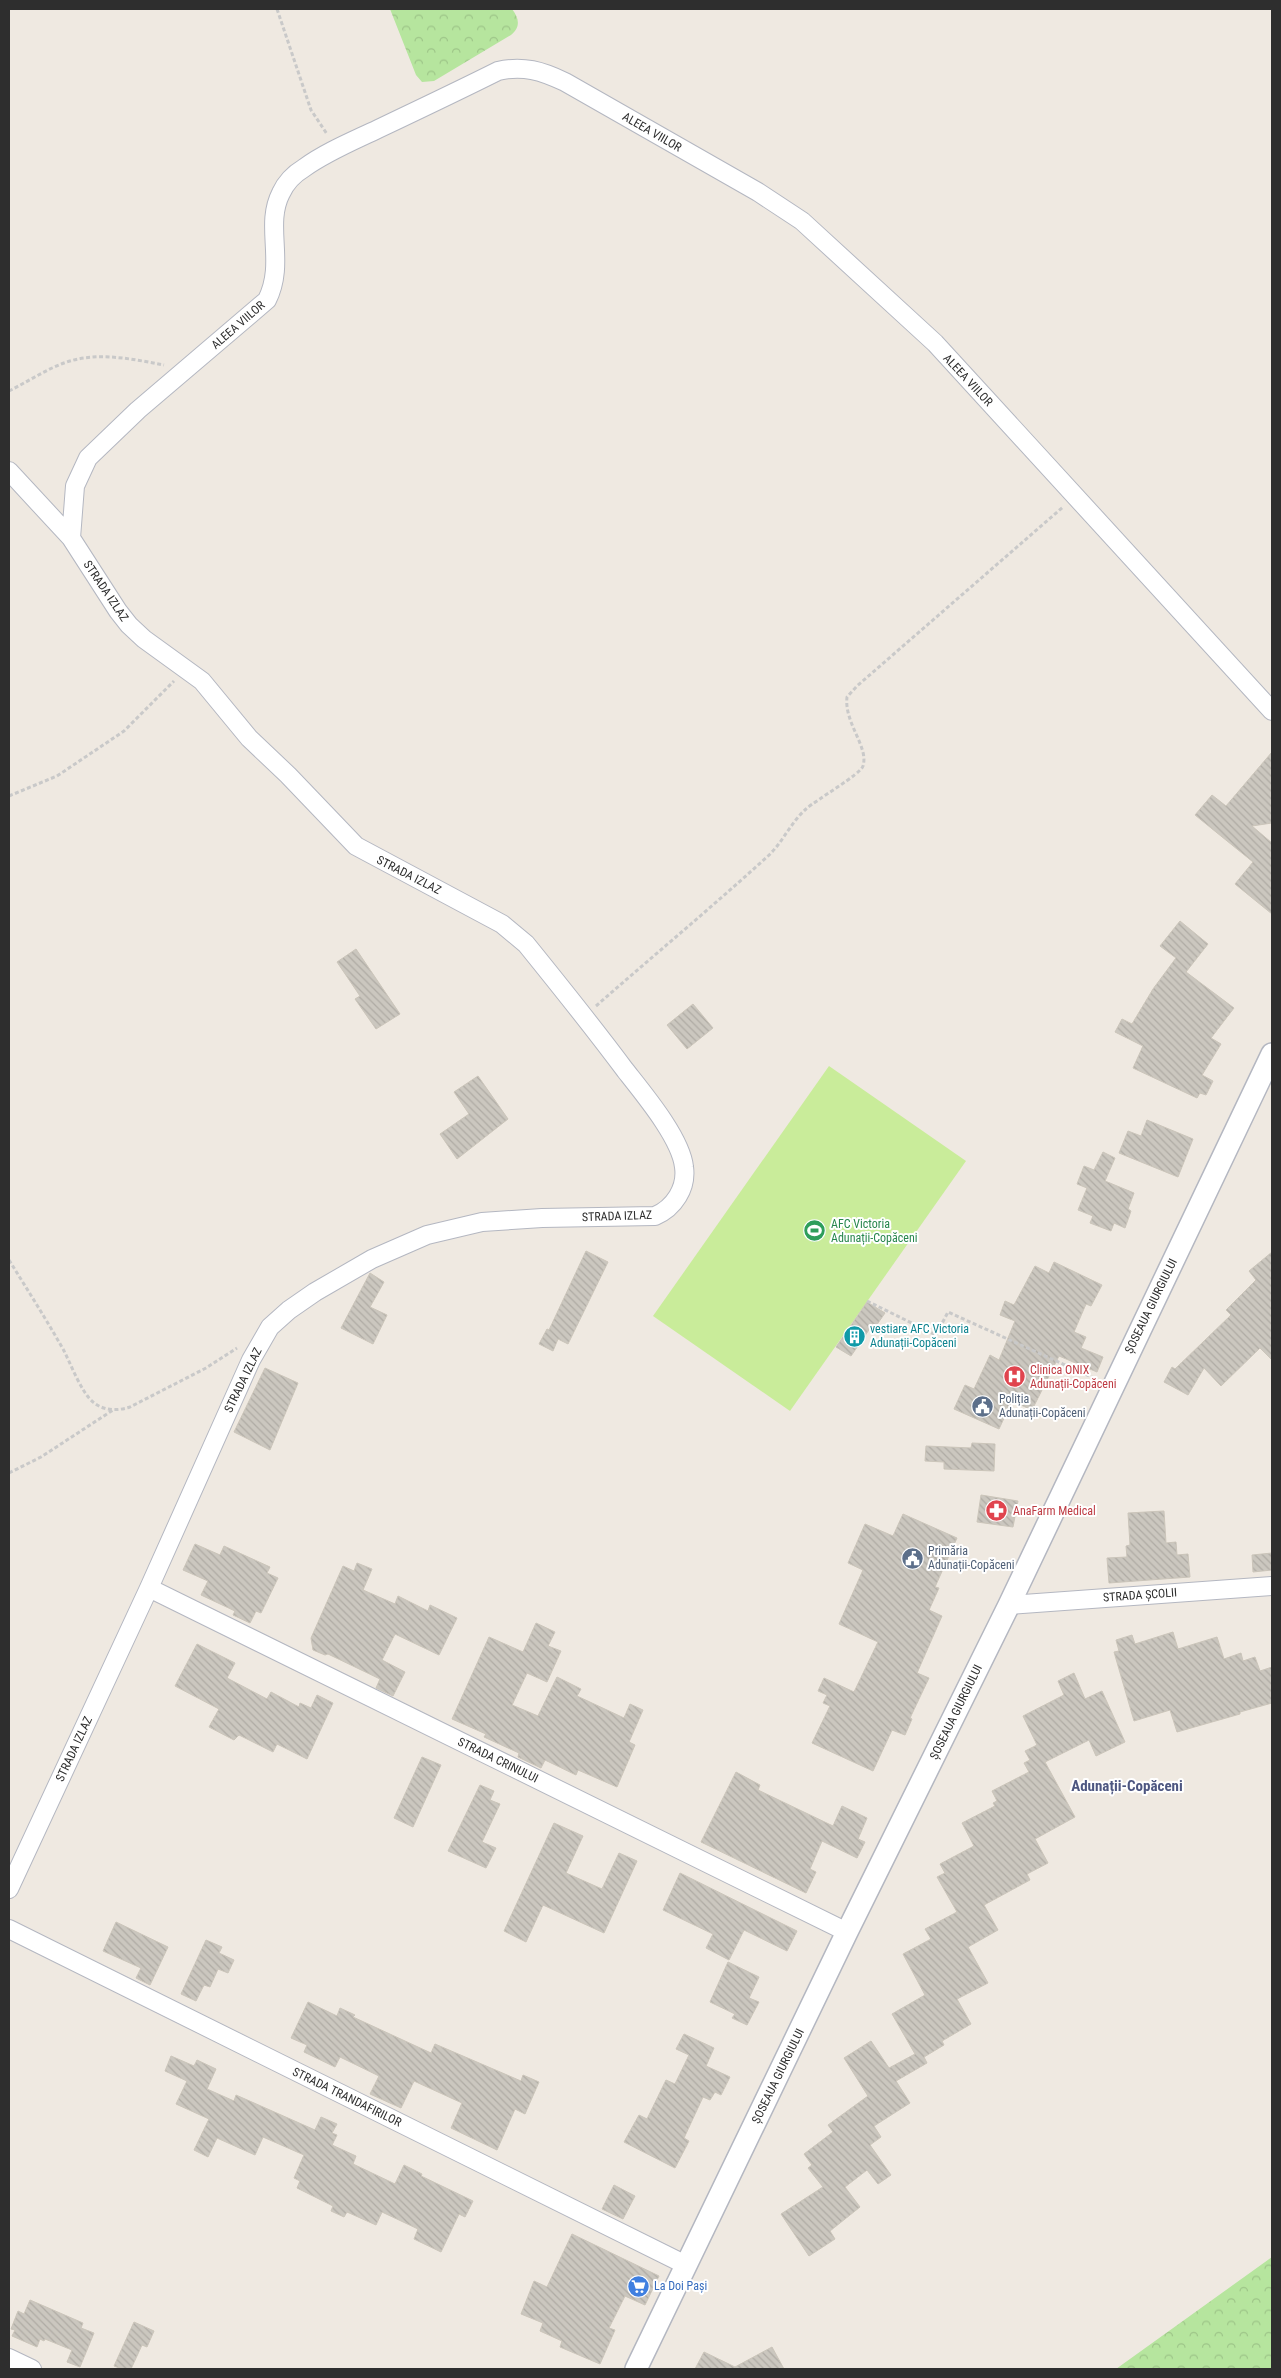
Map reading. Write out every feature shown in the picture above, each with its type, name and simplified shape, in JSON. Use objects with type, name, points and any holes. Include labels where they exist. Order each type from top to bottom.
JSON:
[{"type":"street","name":"ALEEA VIILOR","points":[[71,538],[75,486],[88,458],[138,410],[267,300],[276,278],[274,218],[281,192],[290,179],[304,168],[336,150],[498,72],[527,68],[550,75],[758,192],[802,221],[935,343],[1272,711]]},
{"type":"street","name":"STRADA IZLAZ","points":[[9,471],[71,538],[118,611],[130,626],[144,639],[202,681],[249,738],[288,775],[356,846],[502,924],[526,944],[656,1110],[676,1145],[684,1163],[685,1172],[682,1189],[675,1201],[664,1211],[651,1217],[542,1218],[482,1222],[427,1235],[372,1260],[315,1292],[289,1310],[270,1328],[251,1360],[149,1588],[9,1889]]},
{"type":"street","name":"ȘOSEAUA GIURGIULUI","points":[[636,2369],[847,1932],[1009,1605],[1272,1054]]},
{"type":"street","name":"STRADA ȘCOLII","points":[[1009,1605],[1272,1586]]},
{"type":"street","name":"STRADA CRINULUI","points":[[149,1588],[847,1932]]},
{"type":"street","name":"STRADA TRANDAFIRILOR","points":[[9,1929],[686,2265]]},
{"type":"street","points":[[9,2358],[32,2369]]},
{"type":"path","points":[[277,9],[311,110],[336,150]]},
{"type":"path","points":[[9,391],[65,363],[95,357],[125,358],[187,369]]},
{"type":"path","points":[[584,1016],[770,854],[805,810],[832,789],[860,772],[863,768],[864,760],[861,745],[848,718],[848,698],[857,686],[1075,496]]},
{"type":"path","points":[[9,796],[57,776],[124,730],[187,669]]},
{"type":"path","points":[[9,1260],[62,1348],[86,1394],[95,1404],[113,1410]]},
{"type":"path","points":[[867,1301],[936,1335],[948,1312],[1112,1386]]},
{"type":"path","points":[[9,1473],[41,1457],[113,1410],[130,1407],[206,1368],[238,1348]]},
{"type":"green space","points":[[390,9],[512,9],[518,26],[511,35],[434,81],[422,82],[416,75]]},
{"type":"green space","name":"AFC Victoria Adunații-Copăceni","points":[[829,1066],[966,1161],[790,1411],[653,1316]]},
{"type":"green space","points":[[1272,2257],[1272,2369],[1116,2369]]},
{"type":"building","points":[[1272,752],[1272,823],[1252,826],[1272,843],[1272,914],[1235,884],[1253,862],[1195,815],[1212,795],[1226,806]]},
{"type":"building","points":[[1180,921],[1208,944],[1186,972],[1234,1008],[1211,1038],[1221,1044],[1202,1075],[1213,1081],[1206,1095],[1200,1093],[1197,1098],[1133,1068],[1143,1046],[1115,1032],[1122,1019],[1132,1024],[1153,989],[1176,958],[1160,946]]},
{"type":"building","points":[[356,949],[400,1014],[376,1029],[355,999],[360,996],[337,962]]},
{"type":"building","points":[[693,1004],[713,1028],[687,1049],[667,1025]]},
{"type":"building","points":[[478,1076],[508,1119],[457,1159],[440,1134],[469,1114],[454,1092]]},
{"type":"building","points":[[1147,1120],[1193,1139],[1178,1177],[1119,1153],[1128,1131],[1141,1136]]},
{"type":"building","points":[[1103,1152],[1115,1158],[1105,1181],[1134,1193],[1128,1209],[1131,1211],[1125,1228],[1114,1223],[1111,1231],[1090,1223],[1093,1216],[1078,1210],[1087,1188],[1077,1184],[1084,1166],[1094,1170]]},
{"type":"building","points":[[586,1251],[608,1262],[568,1344],[558,1339],[553,1351],[539,1344],[547,1329],[549,1330]]},
{"type":"building","points":[[1272,1252],[1272,1360],[1260,1348],[1221,1386],[1204,1368],[1188,1395],[1164,1382],[1172,1367],[1175,1369],[1231,1315],[1226,1310],[1256,1280],[1249,1271]]},
{"type":"building","points":[[1054,1262],[1102,1285],[1091,1306],[1086,1304],[1074,1332],[1086,1337],[1081,1348],[1103,1357],[1097,1372],[1059,1356],[1032,1410],[1012,1401],[999,1429],[954,1409],[965,1385],[974,1389],[990,1355],[999,1360],[1015,1321],[1000,1315],[1005,1301],[1014,1305],[1035,1266],[1049,1273]]},
{"type":"building","points":[[370,1273],[384,1282],[370,1307],[387,1315],[373,1344],[341,1328]]},
{"type":"building","name":"vestiare AFC Victoria Adunații-Copăceni","points":[[867,1302],[885,1313],[876,1326],[873,1324],[851,1356],[836,1347]]},
{"type":"building","points":[[265,1368],[298,1383],[270,1450],[234,1432]]},
{"type":"building","points":[[972,1443],[995,1444],[994,1471],[944,1469],[944,1462],[925,1461],[926,1446],[971,1448]]},
{"type":"building","name":"AnaFarm Medical","points":[[981,1495],[1018,1501],[1013,1527],[977,1522]]},
{"type":"building","points":[[1164,1511],[1166,1543],[1176,1542],[1177,1555],[1188,1554],[1190,1577],[1109,1583],[1107,1558],[1127,1557],[1126,1546],[1130,1545],[1128,1513]]},
{"type":"building","points":[[903,1514],[957,1538],[935,1587],[939,1588],[929,1610],[942,1616],[917,1673],[929,1678],[910,1718],[912,1719],[905,1735],[892,1730],[873,1771],[812,1743],[830,1706],[823,1703],[827,1695],[818,1691],[824,1678],[854,1692],[878,1642],[839,1624],[863,1570],[848,1563],[865,1524],[893,1536]]},
{"type":"building","points":[[195,1544],[220,1555],[224,1546],[270,1567],[267,1573],[278,1578],[261,1613],[256,1611],[250,1623],[233,1615],[235,1611],[201,1595],[208,1581],[183,1570]]},
{"type":"building","points":[[1272,1553],[1272,1570],[1253,1572],[1252,1555]]},
{"type":"building","points":[[357,1563],[372,1569],[363,1590],[395,1604],[398,1596],[428,1611],[430,1605],[457,1618],[439,1655],[395,1634],[382,1660],[405,1672],[393,1696],[376,1688],[380,1679],[328,1654],[325,1655],[313,1650],[311,1638],[343,1566],[354,1571]]},
{"type":"building","points":[[536,1623],[555,1632],[548,1646],[561,1651],[547,1682],[527,1673],[512,1705],[538,1716],[557,1677],[581,1689],[577,1696],[624,1718],[630,1704],[643,1710],[629,1742],[635,1745],[617,1787],[578,1770],[576,1775],[545,1760],[541,1768],[518,1757],[519,1753],[484,1737],[486,1734],[452,1719],[489,1637],[523,1652]]},
{"type":"building","points":[[1173,1632],[1178,1649],[1217,1637],[1224,1659],[1241,1653],[1243,1661],[1255,1657],[1260,1671],[1272,1667],[1272,1703],[1177,1732],[1170,1710],[1134,1721],[1114,1652],[1119,1651],[1116,1640],[1132,1635],[1135,1644]]},
{"type":"building","points":[[197,1644],[235,1663],[227,1678],[267,1699],[271,1692],[299,1707],[300,1703],[311,1708],[317,1695],[333,1703],[307,1759],[277,1744],[273,1752],[239,1735],[234,1740],[209,1727],[219,1709],[175,1686]]},
{"type":"building","points":[[1074,1673],[1085,1699],[1102,1691],[1125,1742],[1096,1756],[1089,1740],[1045,1762],[1075,1817],[1035,1839],[1048,1863],[1027,1874],[1030,1880],[984,1905],[998,1930],[968,1947],[988,1983],[957,1999],[971,2024],[942,2041],[944,2045],[924,2057],[927,2063],[896,2081],[910,2103],[874,2126],[881,2137],[870,2145],[891,2175],[878,2184],[867,2170],[845,2187],[860,2207],[830,2231],[835,2239],[809,2256],[781,2214],[823,2187],[808,2168],[812,2165],[804,2154],[833,2132],[828,2125],[868,2096],[844,2058],[871,2041],[889,2068],[915,2054],[892,2014],[925,1995],[903,1954],[931,1939],[925,1929],[957,1912],[937,1877],[945,1873],[940,1864],[974,1846],[962,1823],[995,1806],[993,1803],[997,1801],[992,1791],[1029,1772],[1024,1763],[1030,1760],[1025,1751],[1037,1745],[1023,1716],[1064,1695],[1058,1681]]},
{"type":"building","points":[[422,1757],[441,1765],[413,1827],[394,1818]]},
{"type":"building","points":[[736,1772],[760,1785],[758,1790],[833,1826],[842,1806],[867,1818],[858,1839],[865,1842],[857,1858],[822,1841],[810,1869],[816,1872],[806,1893],[701,1842]]},
{"type":"building","points":[[480,1785],[494,1791],[490,1800],[500,1804],[482,1842],[496,1848],[486,1868],[448,1851]]},
{"type":"building","points":[[554,1823],[583,1836],[566,1873],[602,1889],[619,1853],[637,1861],[604,1933],[543,1905],[526,1942],[504,1931]]},
{"type":"building","points":[[680,1873],[797,1931],[787,1951],[744,1930],[729,1960],[706,1948],[713,1934],[663,1910]]},
{"type":"building","points":[[116,1922],[168,1947],[150,1985],[136,1978],[141,1968],[103,1951]]},
{"type":"building","points":[[206,1940],[222,1947],[219,1953],[234,1960],[228,1973],[218,1969],[210,1987],[204,1985],[196,2001],[181,1994]]},
{"type":"building","points":[[728,1962],[759,1977],[749,1998],[759,2002],[747,2025],[732,2018],[735,2014],[710,2002]]},
{"type":"building","points":[[308,2002],[337,2016],[340,2008],[355,2015],[353,2017],[431,2053],[435,2044],[521,2081],[523,2075],[539,2082],[525,2114],[515,2109],[497,2150],[451,2128],[462,2103],[414,2081],[401,2108],[370,2094],[379,2076],[340,2057],[335,2067],[304,2052],[307,2045],[291,2038]]},
{"type":"building","points":[[684,2034],[714,2048],[706,2066],[730,2077],[721,2095],[715,2092],[710,2100],[703,2097],[684,2138],[689,2141],[675,2168],[624,2142],[639,2115],[647,2119],[666,2080],[675,2084],[689,2055],[676,2049]]},
{"type":"building","points":[[171,2056],[194,2066],[197,2060],[216,2069],[207,2089],[234,2101],[236,2095],[315,2130],[321,2117],[337,2124],[332,2133],[337,2135],[332,2145],[356,2156],[353,2164],[395,2184],[404,2165],[422,2174],[421,2176],[473,2201],[465,2217],[459,2214],[441,2252],[414,2239],[418,2229],[382,2212],[376,2225],[347,2212],[344,2217],[331,2211],[333,2206],[297,2188],[300,2181],[294,2178],[304,2155],[263,2137],[255,2155],[217,2138],[208,2157],[194,2150],[209,2119],[176,2104],[187,2081],[165,2071]]},
{"type":"building","points":[[614,2185],[635,2196],[623,2219],[602,2209]]},
{"type":"building","points":[[572,2234],[659,2276],[645,2305],[625,2296],[609,2328],[615,2330],[600,2364],[560,2347],[562,2341],[540,2331],[543,2323],[521,2314],[534,2281],[547,2287]]},
{"type":"building","points":[[30,2300],[83,2323],[81,2328],[94,2333],[80,2367],[67,2362],[72,2350],[45,2339],[44,2341],[40,2339],[37,2347],[12,2336],[15,2330],[11,2329],[18,2311],[24,2314]]},
{"type":"building","points":[[134,2322],[154,2331],[147,2347],[142,2345],[131,2369],[122,2369],[114,2366]]},
{"type":"building","points":[[772,2347],[784,2369],[695,2369],[704,2352],[735,2367]]},
{"type":"place","name":"AFC Victoria Adunații-Copăceni","points":[[815,1231]]},
{"type":"place","name":"vestiare AFC Victoria Adunații-Copăceni","points":[[854,1336]]},
{"type":"place","name":"Clinica ONIX Adunații-Copăceni","points":[[1014,1377]]},
{"type":"place","name":"Poliția Adunații-Copăceni","points":[[983,1406]]},
{"type":"place","name":"AnaFarm Medical","points":[[997,1511]]},
{"type":"place","name":"Primăria Adunații-Copăceni","points":[[912,1558]]},
{"type":"place","name":"La Doi Pași","points":[[638,2286]]},
{"type":"district","name":"Adunații-Copăceni","points":[[1127,1786]]}]
